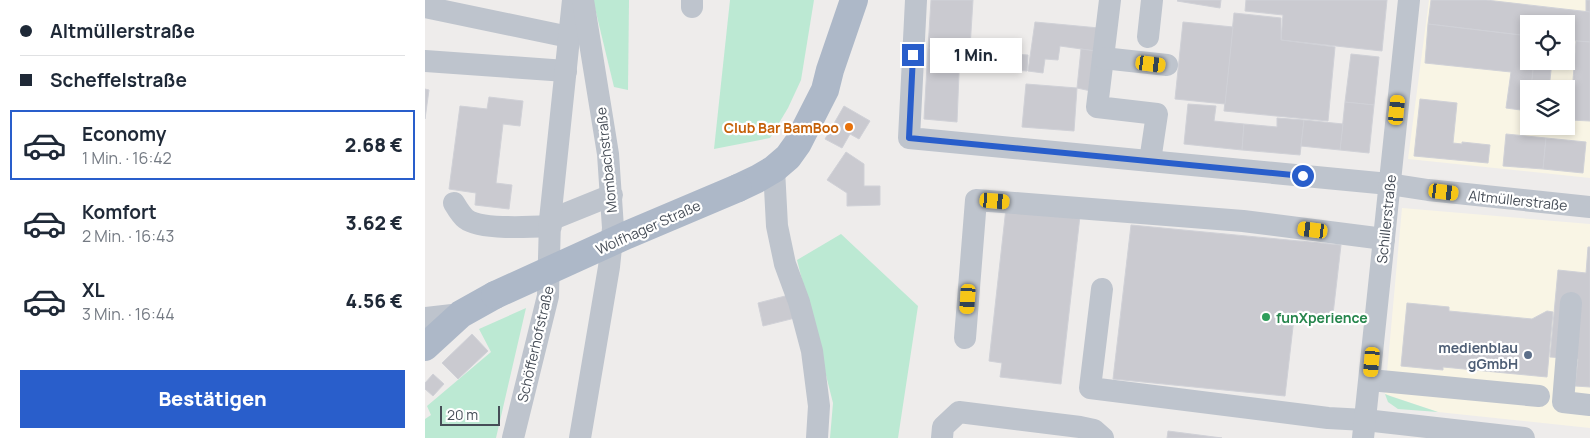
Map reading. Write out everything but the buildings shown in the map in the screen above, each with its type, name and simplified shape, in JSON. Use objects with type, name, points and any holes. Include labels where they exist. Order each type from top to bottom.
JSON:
[{"type":"main road","name":"Wolfhager Straße","points":[[830,70],[840,0]]},
{"type":"main road","name":"Wolfhager Straße","points":[[425,346],[461,314],[495,295],[769,172],[788,156],[798,143],[825,90],[854,0]]},
{"type":"street","name":"Schöfferhofstraße","points":[[513,438],[548,296],[551,223],[573,0]]},
{"type":"street","name":"Mombachstraße","points":[[580,438],[609,267],[613,228],[607,145],[583,0]]},
{"type":"street","name":"Altmüllerstraße","points":[[916,0],[909,138],[1389,184],[1428,190],[1590,207]]},
{"type":"street","points":[[1110,0],[1097,106],[1157,114],[1150,161]]},
{"type":"street","points":[[1147,38],[1152,0]]},
{"type":"street","name":"Schillerstraße","points":[[1364,429],[1409,0]]},
{"type":"street","points":[[425,7],[569,37]]},
{"type":"street","points":[[1103,58],[1167,66]]},
{"type":"street","points":[[425,61],[566,71]]},
{"type":"street","points":[[769,172],[785,264],[799,302],[812,351],[819,406],[817,438]]},
{"type":"street","points":[[453,204],[466,219],[475,223],[521,227],[551,223],[612,195]]},
{"type":"street","points":[[965,338],[976,200],[1243,221],[1384,239]]},
{"type":"street","points":[[1102,289],[1090,388],[1328,418],[1364,429],[1524,438]]},
{"type":"street","points":[[1571,303],[1563,402],[1590,405]]},
{"type":"street","points":[[425,318],[461,314]]},
{"type":"street","points":[[1370,380],[1539,396]]},
{"type":"street","points":[[942,438],[943,427],[959,412],[1079,426],[1094,430],[1103,438]]},
{"type":"shaded area","points":[[1429,0],[1590,0],[1590,178],[1408,159]]},
{"type":"shaded area","points":[[1402,208],[1590,224],[1590,428],[1438,412],[1385,394]]},
{"type":"green space","points":[[593,0],[629,0],[628,90],[614,87]]},
{"type":"green space","points":[[730,0],[814,0],[801,80],[788,108],[770,138],[714,149]]},
{"type":"green space","points":[[841,234],[918,306],[898,438],[830,438],[833,403],[797,260]]},
{"type":"green space","points":[[526,308],[496,438],[425,438],[425,419],[431,415],[427,406],[491,352],[479,329]]},
{"type":"green space","points":[[1385,394],[1438,412],[1398,409],[1388,402]]},
{"type":"place","name":"Club Bar BamBoo","points":[[849,127]]},
{"type":"place","name":"funXperience","points":[[1266,317]]},
{"type":"place","name":"medienblau gGmbH","points":[[1528,355]]},
{"type":"route","points":[[913,55],[909,138],[1303,176]]}]
